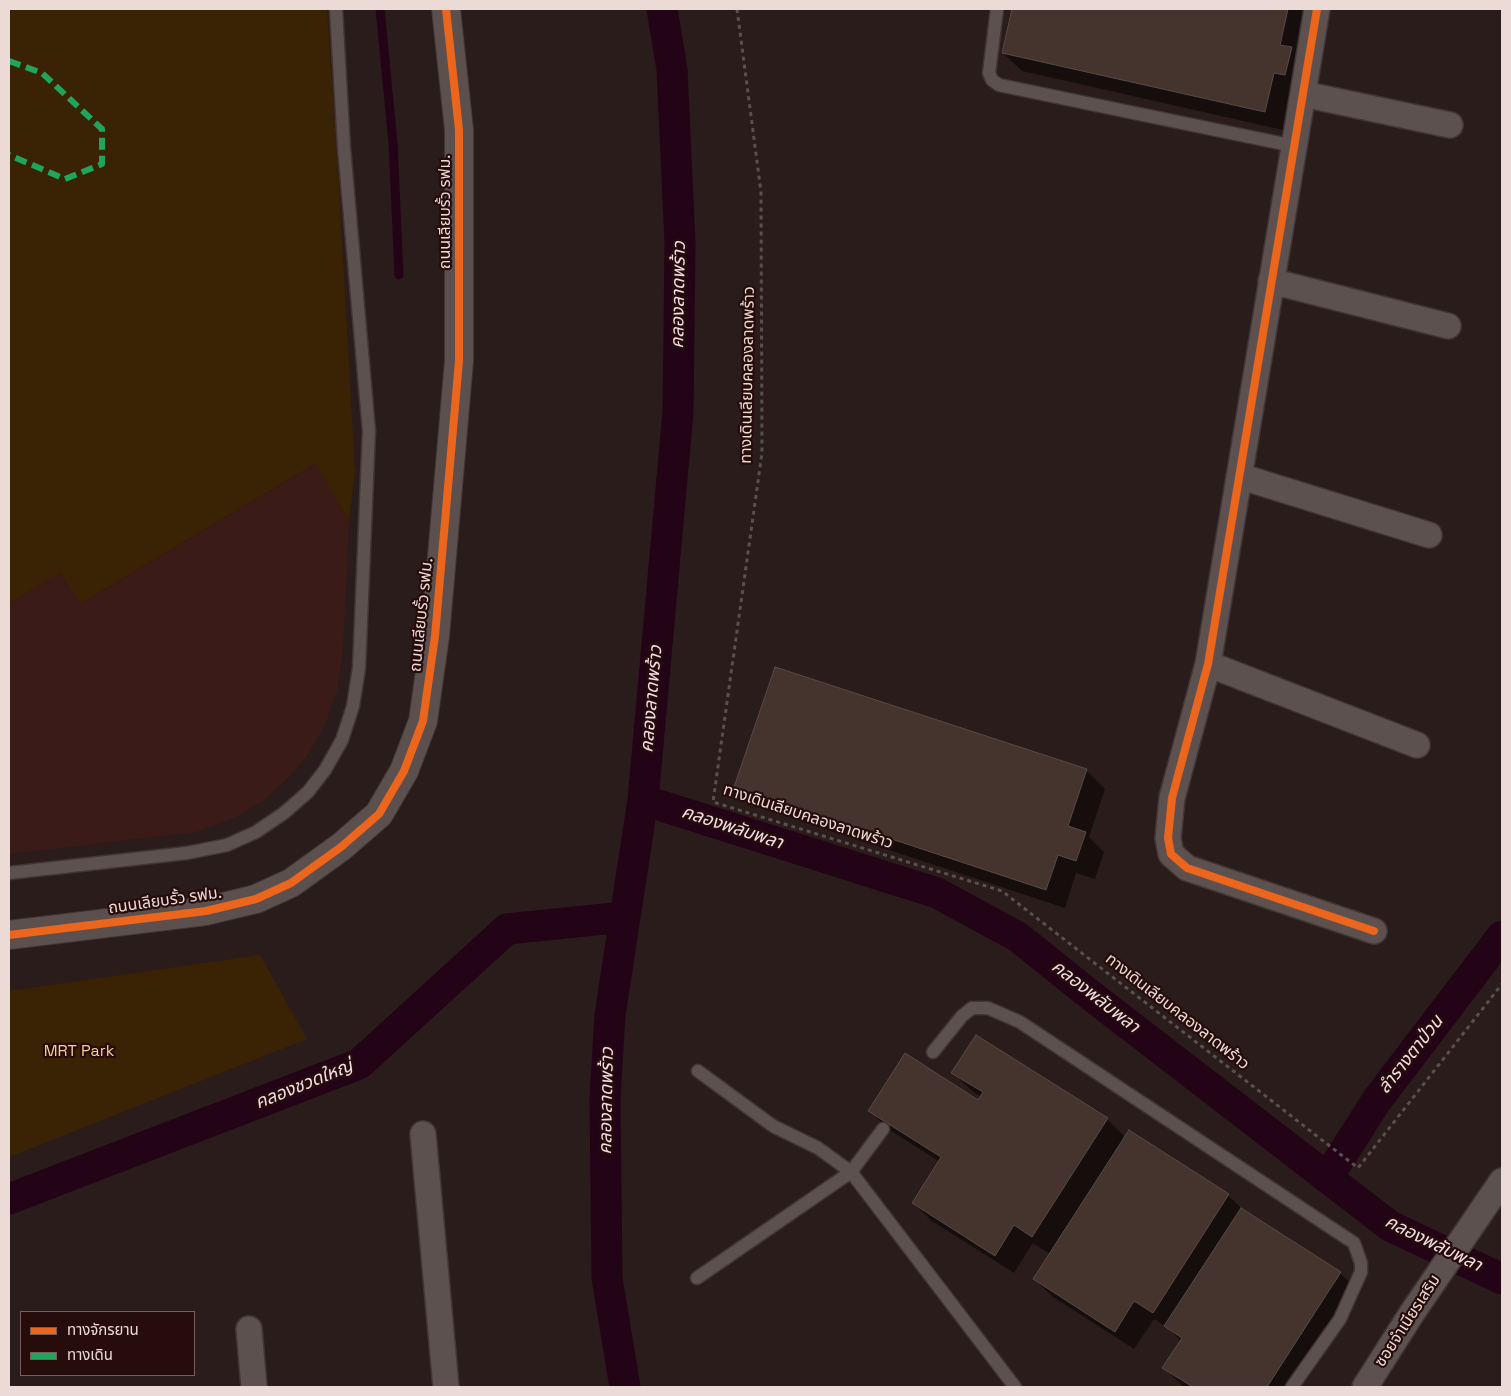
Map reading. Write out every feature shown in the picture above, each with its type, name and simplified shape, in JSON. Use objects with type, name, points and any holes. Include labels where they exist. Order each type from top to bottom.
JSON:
[{"type":"street","name":"ถนนเลียบรั้ว รฟม.","points":[[9,935],[206,911],[256,899],[291,883],[341,847],[379,814],[404,771],[424,721],[435,636],[459,361],[459,130],[446,9]]},
{"type":"street","points":[[1317,9],[1208,664],[1172,798],[1168,838],[1171,854],[1187,868],[1374,931]]},
{"type":"street","points":[[1303,94],[1450,124]]},
{"type":"street","points":[[1271,281],[1448,326]]},
{"type":"street","points":[[1239,476],[1429,535]]},
{"type":"street","points":[[1208,664],[1417,745]]},
{"type":"street","points":[[424,1134],[446,1387]]},
{"type":"street","name":"ซอยจำเนียรเสริม","points":[[1365,1387],[1412,1313],[1501,1183]]},
{"type":"street","points":[[249,1329],[254,1387]]},
{"type":"lane","points":[[9,873],[187,853],[227,845],[256,832],[284,813],[308,792],[325,770],[342,740],[353,706],[359,668],[369,431],[344,148],[336,9]]},
{"type":"lane","points":[[997,9],[989,73],[992,80],[999,85],[1294,146]]},
{"type":"lane","points":[[933,1052],[962,1016],[972,1008],[988,1008],[1020,1022],[1354,1243],[1361,1263],[1361,1272],[1340,1319],[1292,1387]]},
{"type":"lane","points":[[698,1071],[773,1126],[818,1148],[850,1172],[1015,1387]]},
{"type":"lane","points":[[696,1278],[850,1172],[883,1129]]},
{"type":"shaded area","points":[[316,464],[349,521],[343,651],[337,691],[326,722],[310,752],[290,776],[263,801],[236,817],[196,832],[9,854],[9,603],[61,573],[80,604]]},
{"type":"green space","points":[[9,9],[327,9],[355,472],[349,521],[315,464],[80,604],[61,573],[9,603]]},
{"type":"green space","name":"MRT Park","points":[[260,955],[307,1039],[9,1157],[9,991]]},
{"type":"building","points":[[1012,9],[1288,9],[1280,45],[1292,47],[1285,75],[1274,73],[1265,112],[1002,53]]},
{"type":"building","points":[[775,667],[1087,769],[1068,826],[1086,832],[1076,861],[1058,855],[1046,890],[734,787]]},
{"type":"building","points":[[976,1035],[1108,1118],[1032,1237],[1014,1225],[995,1256],[912,1203],[941,1157],[868,1111],[905,1053],[978,1100],[983,1092],[951,1073]]},
{"type":"building","points":[[1129,1130],[1229,1194],[1153,1313],[1134,1301],[1115,1332],[1033,1279]]},
{"type":"building","points":[[1241,1208],[1341,1272],[1267,1387],[1193,1387],[1162,1368],[1182,1338],[1164,1326]]},
{"type":"waterway","points":[[380,9],[393,143],[399,275]]},
{"type":"waterway","name":"คลองลาดพร้าว","points":[[625,1387],[607,1278],[605,1098],[610,1015],[643,800],[678,412],[680,243],[672,69],[662,9]]},
{"type":"waterway","name":"คลองพลับพลา","points":[[643,800],[937,893],[1018,937],[1390,1226],[1502,1279]]},
{"type":"waterway","name":"คลองชวดใหญ่","points":[[9,1199],[359,1064],[507,929],[624,917]]},
{"type":"waterway","name":"ลำรางตาป่วน","points":[[1327,1178],[1377,1100],[1502,936]]},
{"type":"marked path","points":[[9,61],[42,73],[102,129],[102,164],[65,179],[9,155]]},
{"type":"cycle path","points":[[9,935],[206,911],[256,899],[291,883],[341,847],[379,814],[404,771],[423,721],[435,636],[459,361],[459,130],[446,9]]},
{"type":"cycle path","points":[[1317,9],[1208,664],[1172,798],[1168,838],[1171,854],[1187,868],[1374,931]]}]
